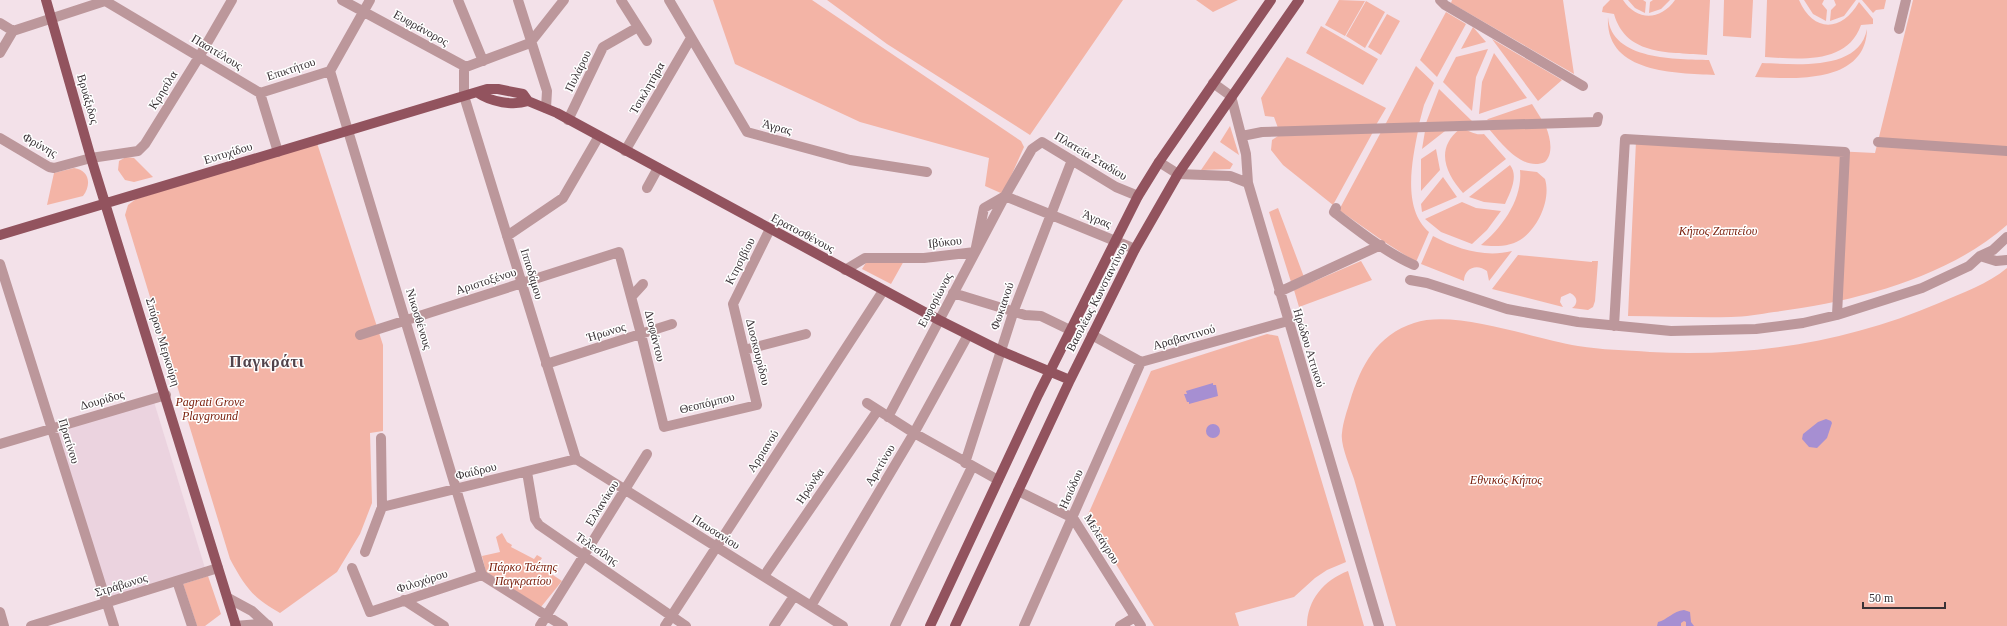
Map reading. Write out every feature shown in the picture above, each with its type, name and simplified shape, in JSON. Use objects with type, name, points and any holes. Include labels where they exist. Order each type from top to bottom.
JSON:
[{"type":"main road","name":"Βρυάξιδος","points":[[46,0],[91,158],[107,204]]},
{"type":"main road","name":"Βασιλέως Κωνσταντίνου","points":[[930,626],[1050,371],[1138,196],[1159,162],[1270,0]]},
{"type":"main road","name":"Βασιλέως Κωνσταντίνου","points":[[955,626],[1070,380],[1135,249],[1178,174],[1299,0]]},
{"type":"main road","name":"Ερατοσθένους","points":[[464,96],[478,93],[487,89],[498,89],[523,94],[528,101],[546,108],[599,136],[883,291],[1001,351],[1070,380]]},
{"type":"main road","name":"Ευτυχίδου","points":[[0,235],[464,96]]},
{"type":"main road","name":"Σπύρου Μερκούρη","points":[[107,204],[236,626]]},
{"type":"street","name":"Κρησίλα","points":[[91,158],[138,151],[141,148],[199,57],[232,0]]},
{"type":"street","name":"Ευφράνορος","points":[[342,0],[466,67]]},
{"type":"street","points":[[330,71],[370,0]]},
{"type":"street","points":[[458,0],[483,61]]},
{"type":"street","points":[[518,0],[530,43],[547,91],[546,108]]},
{"type":"street","points":[[466,67],[530,43],[564,0]]},
{"type":"street","points":[[621,0],[647,41]]},
{"type":"street","name":"Άγρας","points":[[669,0],[747,132],[850,160],[927,172]]},
{"type":"street","points":[[1440,0],[1445,5],[1583,86]]},
{"type":"street","points":[[1899,29],[1906,0]]},
{"type":"street","points":[[0,53],[13,31],[108,1]]},
{"type":"street","name":"Πασιτέλους","points":[[108,1],[260,93]]},
{"type":"street","points":[[0,23],[13,31]]},
{"type":"street","name":"Πυλάρου","points":[[568,120],[603,47],[638,27]]},
{"type":"street","name":"Τσικλητήρα","points":[[625,150],[691,38]]},
{"type":"street","name":"Ιπποδάμου","points":[[466,67],[464,70],[464,96],[576,459]]},
{"type":"street","name":"Επικτήτου","points":[[260,93],[330,71]]},
{"type":"street","name":"Νικοσθένους","points":[[330,71],[482,575]]},
{"type":"street","points":[[1213,83],[1231,96]]},
{"type":"street","points":[[260,93],[278,152]]},
{"type":"street","name":"Ηρώδου Αττικού","points":[[1231,96],[1246,154],[1248,184],[1379,626]]},
{"type":"street","points":[[1242,136],[1262,132],[1597,122],[1598,117]]},
{"type":"street","points":[[507,236],[563,198],[599,136]]},
{"type":"street","name":"Φρύνης","points":[[0,138],[49,167],[61,167],[91,158]]},
{"type":"street","points":[[1614,326],[1625,139],[1846,152],[1836,315]]},
{"type":"street","name":"Πλατεία Σταδίου","points":[[1005,196],[1032,149],[1042,142],[1116,187],[1138,196]]},
{"type":"street","points":[[1878,142],[2007,151]]},
{"type":"street","name":"Φωκιανού","points":[[895,626],[969,465],[1014,310],[1072,160]]},
{"type":"street","points":[[1159,162],[1178,174],[1230,176],[1248,184]]},
{"type":"street","points":[[647,188],[658,168]]},
{"type":"street","name":"Άγρας","points":[[1005,196],[1135,249]]},
{"type":"street","name":"Ιβύκου","points":[[845,270],[865,258],[924,258],[975,252],[984,208],[1005,196]]},
{"type":"street","points":[[1336,208],[1334,212],[1381,246],[1414,265]]},
{"type":"street","name":"Κτησιβίου","points":[[733,304],[770,229]]},
{"type":"street","points":[[1410,280],[1507,309],[1553,319],[1671,331],[1756,329],[1782,327],[1836,315],[1922,288],[1968,266],[1980,256],[1993,250],[2007,237]]},
{"type":"street","points":[[1279,292],[1381,246]]},
{"type":"street","name":"Αριστοξένου","points":[[360,335],[619,252]]},
{"type":"street","name":"Διοφάντου","points":[[619,252],[632,296],[664,427]]},
{"type":"street","name":"Ευφορίωνος","points":[[888,417],[975,252]]},
{"type":"street","points":[[1980,256],[1996,261],[2007,260]]},
{"type":"street","name":"Πρατίνου","points":[[0,264],[114,626]]},
{"type":"street","points":[[632,296],[643,284]]},
{"type":"street","name":"Αρριανού","points":[[665,626],[883,291]]},
{"type":"street","points":[[953,293],[1014,310],[1025,315],[1041,316],[1070,330]]},
{"type":"street","name":"Διοσκουρίδου","points":[[733,304],[757,405]]},
{"type":"street","name":"Αραβαντινού","points":[[1092,335],[1141,362],[1288,321]]},
{"type":"street","name":"Ήρωνος","points":[[546,364],[672,324]]},
{"type":"street","points":[[744,350],[806,334]]},
{"type":"street","name":"Αρκτίνου","points":[[811,606],[914,433],[968,335]]},
{"type":"street","name":"Ησιόδου","points":[[1024,626],[1141,362]]},
{"type":"street","name":"Δουρίδος","points":[[0,444],[166,395]]},
{"type":"street","points":[[867,403],[914,433],[998,480]]},
{"type":"street","name":"Θεοπόμπου","points":[[664,427],[757,405]]},
{"type":"street","name":"Ηρώνδα","points":[[764,576],[878,410]]},
{"type":"street","points":[[365,552],[382,507],[381,438]]},
{"type":"street","name":"Ελλανίκου","points":[[540,626],[647,454]]},
{"type":"street","name":"Παυσανίου","points":[[576,459],[764,576],[841,626]]},
{"type":"street","name":"Φαίδρου","points":[[382,507],[576,459]]},
{"type":"street","name":"Τελεσίλης","points":[[527,472],[535,518],[539,525],[585,555],[686,626]]},
{"type":"street","name":"Μελεάγρου","points":[[1018,491],[1073,518],[1141,626]]},
{"type":"street","name":"Στράβωνος","points":[[31,626],[218,568]]},
{"type":"street","name":"Φιλοχόρου","points":[[352,568],[370,612],[482,575]]},
{"type":"street","points":[[482,575],[563,626]]},
{"type":"street","points":[[177,581],[192,626]]},
{"type":"street","points":[[774,626],[794,596]]},
{"type":"street","points":[[228,598],[252,611],[268,625]]},
{"type":"street","points":[[404,600],[444,626]]},
{"type":"street","points":[[0,612],[4,626]]},
{"type":"street","points":[[1120,626],[1135,617]]},
{"type":"street","points":[[236,626],[268,625]]},
{"type":"shaded area","points":[[1213,383],[1213,385],[1216,385],[1218,396],[1189,404],[1189,402],[1187,402],[1184,394],[1187,394],[1186,391]]},
{"type":"shaded area","points":[[154,402],[205,568],[109,597],[58,432]]},
{"type":"shaded area","points":[[1826,419],[1832,423],[1827,438],[1817,448],[1809,447],[1802,439],[1803,434],[1818,422]]},
{"type":"shaded area","points":[[1213,424],[1218,426],[1220,431],[1218,436],[1213,438],[1208,436],[1206,431],[1208,426]]},
{"type":"shaded area","points":[[1684,610],[1690,612],[1691,622],[1694,626],[1686,626],[1686,622],[1684,621],[1681,623],[1681,626],[1657,626],[1658,622]]},
{"type":"green space","points":[[713,0],[812,0],[1021,141],[1024,147],[1003,194],[985,186],[989,158],[860,122],[735,64]]},
{"type":"green space","points":[[827,0],[1123,0],[1030,135],[887,44]]},
{"type":"green space","points":[[1196,0],[1238,0],[1213,12]]},
{"type":"green space","points":[[1339,0],[1365,1],[1345,36],[1325,25]]},
{"type":"green space","points":[[1452,0],[1563,0],[1574,74],[1451,3]]},
{"type":"green space","points":[[1610,0],[1623,0],[1635,12],[1649,16],[1663,12],[1675,0],[1710,0],[1707,55],[1665,52],[1652,50],[1639,45],[1629,38],[1620,28],[1614,14],[1602,12],[1603,7]]},
{"type":"green space","points":[[1628,0],[1643,0],[1646,2],[1645,13],[1635,8]]},
{"type":"green space","points":[[1653,0],[1670,0],[1661,9],[1649,13],[1650,2]]},
{"type":"green space","points":[[1724,0],[1753,0],[1751,38],[1723,36]]},
{"type":"green space","points":[[1767,0],[1799,0],[1805,11],[1812,18],[1820,23],[1828,25],[1844,19],[1852,12],[1859,2],[1873,19],[1873,24],[1861,25],[1854,38],[1845,47],[1820,57],[1765,57]]},
{"type":"green space","points":[[1804,0],[1824,0],[1822,4],[1827,10],[1826,21],[1813,14]]},
{"type":"green space","points":[[1834,0],[1856,0],[1844,16],[1830,21],[1831,10],[1836,5]]},
{"type":"green space","points":[[1862,0],[1886,0],[1884,9],[1876,10],[1873,13]]},
{"type":"green space","name":"Κήπος Ζαππείου","points":[[1913,0],[2007,0],[2007,225],[1983,244],[1956,260],[1927,274],[1897,285],[1835,302],[1804,308],[1742,316],[1628,316],[1636,141],[1875,153]]},
{"type":"green space","points":[[1366,1],[1385,12],[1365,48],[1346,36]]},
{"type":"green space","points":[[1446,12],[1466,24],[1437,77],[1420,60]]},
{"type":"green space","points":[[1387,14],[1400,21],[1381,55],[1368,47]]},
{"type":"green space","points":[[1608,17],[1612,31],[1621,42],[1633,50],[1664,58],[1709,60],[1715,75],[1662,71],[1645,66],[1630,59],[1618,49],[1610,35]]},
{"type":"green space","points":[[1321,26],[1378,59],[1363,85],[1306,53]]},
{"type":"green space","points":[[1473,27],[1486,42],[1461,49]]},
{"type":"green space","points":[[1867,29],[1864,47],[1855,60],[1841,69],[1825,74],[1807,77],[1755,77],[1762,63],[1807,64],[1839,59],[1852,53],[1862,43]]},
{"type":"green space","points":[[1492,39],[1562,80],[1538,101]]},
{"type":"green space","points":[[1488,49],[1476,77],[1472,111],[1443,82],[1456,57]]},
{"type":"green space","points":[[1494,53],[1527,98],[1479,114],[1482,82]]},
{"type":"green space","points":[[1287,57],[1386,108],[1376,125],[1278,128],[1274,117],[1265,116],[1261,98]]},
{"type":"green space","points":[[1416,66],[1434,83],[1424,105],[1419,124],[1385,125]]},
{"type":"green space","points":[[1439,89],[1473,122],[1426,123]]},
{"type":"green space","points":[[1532,104],[1542,120],[1487,120],[1488,119]]},
{"type":"green space","points":[[1230,126],[1239,155],[1220,142]]},
{"type":"green space","points":[[1546,127],[1550,140],[1550,154],[1545,162],[1537,164],[1521,160],[1506,148],[1489,129]]},
{"type":"green space","points":[[1460,129],[1477,134],[1484,134],[1506,159],[1463,193],[1451,177],[1445,161],[1447,144],[1452,136]]},
{"type":"green space","points":[[1418,131],[1413,156],[1411,184],[1412,198],[1415,211],[1429,232],[1416,262],[1339,210],[1381,132]]},
{"type":"green space","points":[[1425,131],[1445,131],[1422,149]]},
{"type":"green space","points":[[1373,132],[1333,205],[1283,165],[1271,150],[1272,140],[1278,136]]},
{"type":"green space","name":"Pagrati Grove Playground","points":[[317,143],[383,345],[383,431],[370,433],[372,503],[360,534],[337,572],[280,613],[256,597],[250,591],[230,559],[125,215],[128,205],[136,199]]},
{"type":"green space","points":[[1436,149],[1440,170],[1421,191],[1421,159]]},
{"type":"green space","points":[[1214,151],[1233,164],[1230,169],[1201,170]]},
{"type":"green space","points":[[126,157],[134,158],[153,177],[134,182],[125,180],[118,170],[119,161]]},
{"type":"green space","points":[[1510,165],[1513,169],[1514,179],[1505,204],[1484,202],[1469,197]]},
{"type":"green space","points":[[74,168],[79,169],[88,178],[88,187],[83,196],[47,205],[54,173]]},
{"type":"green space","points":[[1520,170],[1537,172],[1545,179],[1545,203],[1539,219],[1529,233],[1519,241],[1508,245],[1481,245],[1489,238],[1510,212],[1518,192]]},
{"type":"green space","points":[[1443,177],[1457,197],[1422,212],[1421,204]]},
{"type":"green space","points":[[1462,202],[1476,208],[1501,211],[1487,230],[1472,244],[1441,232],[1425,219]]},
{"type":"green space","points":[[1278,208],[1304,277],[1291,282],[1269,212]]},
{"type":"green space","points":[[1433,236],[1452,245],[1481,253],[1502,253],[1512,251],[1489,281],[1487,271],[1479,267],[1475,267],[1466,273],[1464,281],[1421,264]]},
{"type":"green space","points":[[1518,255],[1592,262],[1598,261],[1595,301],[1593,307],[1588,310],[1572,308],[1576,304],[1576,298],[1570,293],[1561,297],[1560,302],[1563,307],[1492,289]]},
{"type":"green space","points":[[905,259],[891,284],[862,269],[867,261]]},
{"type":"green space","points":[[1361,261],[1372,280],[1299,307],[1294,290]]},
{"type":"green space","name":"Εθνικός Κήπος","points":[[2007,268],[2007,626],[1396,626],[1344,449],[1342,433],[1345,417],[1354,388],[1365,364],[1380,343],[1401,328],[1414,323],[1431,320],[1451,320],[1472,322],[1578,346],[1596,348],[1687,353],[1761,349],[1833,337],[1904,317],[1974,288],[1992,279]]},
{"type":"green space","points":[[1267,334],[1278,336],[1346,562],[1327,570],[1315,578],[1294,597],[1235,613],[1239,626],[1154,626],[1087,517],[1151,371]]},
{"type":"green space","name":"Πάρκο Τσέπης Παγκρατίου","points":[[502,533],[507,542],[512,545],[511,547],[534,559],[537,555],[542,558],[540,561],[543,564],[541,567],[562,581],[541,607],[486,572],[482,556],[500,552],[496,537]]},
{"type":"green space","points":[[1348,571],[1364,626],[1307,626],[1310,608],[1318,592],[1331,580]]},
{"type":"green space","points":[[208,576],[221,614],[205,626],[197,626],[183,584]]},
{"type":"district","name":"Παγκράτι","points":[[267,361]]}]
